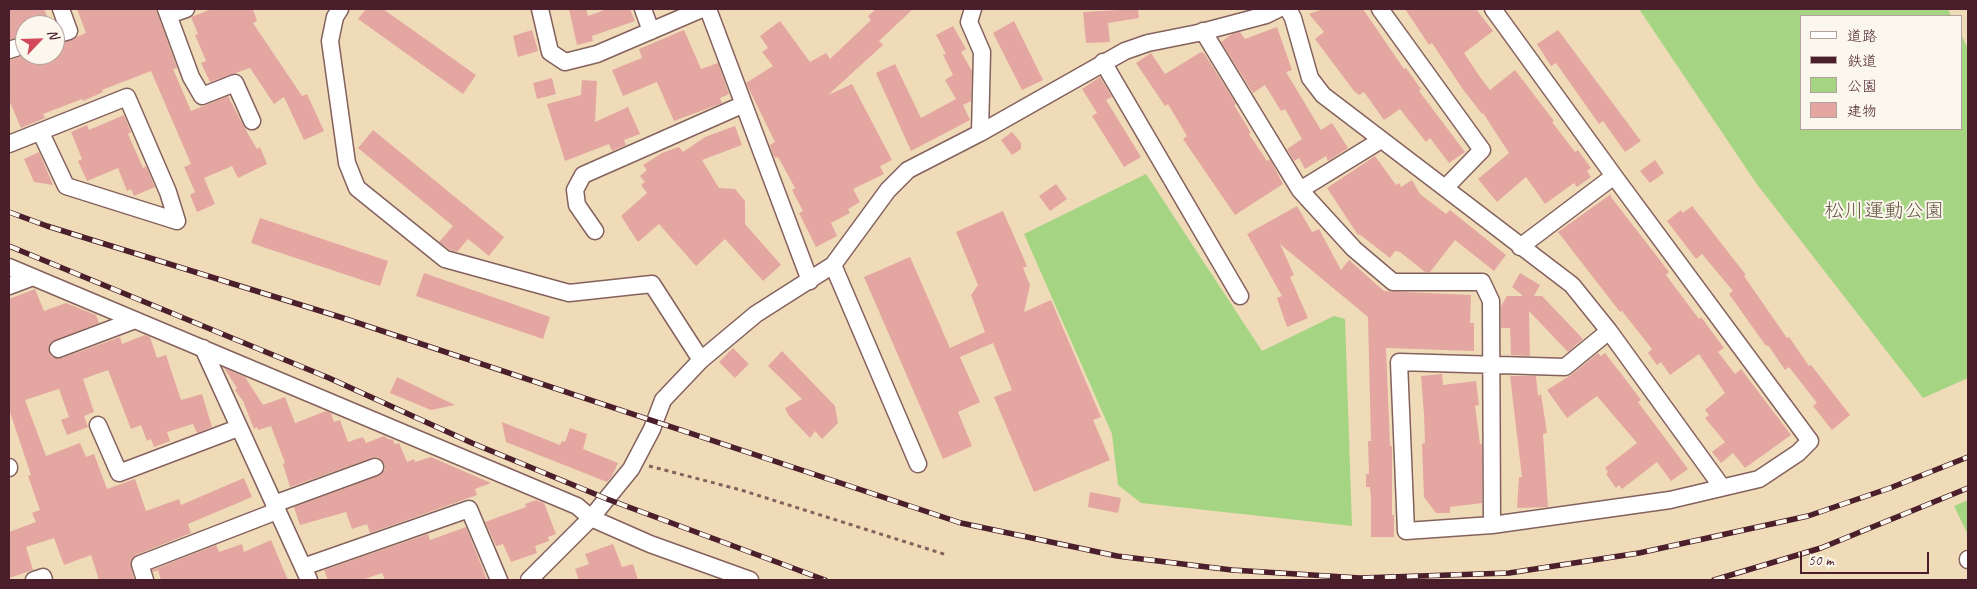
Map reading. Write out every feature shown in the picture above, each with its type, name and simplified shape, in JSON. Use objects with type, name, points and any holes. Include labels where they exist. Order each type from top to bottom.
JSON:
[{"type":"street","points":[[186,9],[168,12],[191,77],[202,96],[235,83],[252,121]]},
{"type":"street","points":[[340,9],[335,17],[330,42],[347,163],[357,188],[445,259],[569,293],[652,284],[701,360]]},
{"type":"street","points":[[540,9],[550,52],[565,62],[597,54],[702,9]]},
{"type":"street","points":[[643,9],[650,31]]},
{"type":"street","points":[[708,9],[742,105],[810,281]]},
{"type":"street","points":[[973,9],[969,22],[982,52],[980,133]]},
{"type":"street","points":[[535,578],[591,518],[631,469],[652,429],[663,400],[701,360],[756,314],[833,265],[888,190],[908,170],[980,133],[1103,62],[1148,42],[1203,31],[1266,15],[1278,9]]},
{"type":"street","points":[[1288,9],[1310,78],[1323,95],[1572,285],[1609,331],[1722,487]]},
{"type":"street","points":[[1380,9],[1482,150],[1446,187]]},
{"type":"street","points":[[1493,9],[1810,441],[1798,453],[1760,479],[1670,500],[1492,525],[1406,531],[1399,362],[1565,367],[1609,331]]},
{"type":"street","points":[[65,20],[69,31],[65,32]]},
{"type":"street","points":[[1203,31],[1300,190],[1354,249],[1393,282],[1482,282],[1491,301],[1492,525]]},
{"type":"street","points":[[1103,62],[1240,296]]},
{"type":"street","points":[[9,144],[127,97],[168,192],[176,221],[66,186],[40,132]]},
{"type":"street","points":[[595,231],[577,205],[575,190],[583,175],[742,105]]},
{"type":"street","points":[[1300,190],[1382,140]]},
{"type":"street","points":[[1520,247],[1614,176]]},
{"type":"street","points":[[833,265],[918,464]]},
{"type":"street","points":[[9,267],[577,506],[591,518],[720,575],[750,580]]},
{"type":"street","points":[[9,286],[33,277]]},
{"type":"street","points":[[58,349],[135,320]]},
{"type":"street","points":[[203,348],[306,574],[469,509],[499,580]]},
{"type":"street","points":[[98,425],[118,473],[238,428]]},
{"type":"street","points":[[145,580],[140,564],[375,467]]},
{"type":"street","points":[[34,580],[43,577],[44,580]]},
{"type":"path","points":[[634,462],[741,490],[947,555]]},
{"type":"green space","name":"松川運動公園","points":[[1639,9],[1948,9],[1951,15],[1800,15],[1800,130],[1962,130],[1962,36],[1968,49],[1968,378],[1923,398],[1756,183]]},
{"type":"green space","points":[[1146,174],[1262,351],[1334,316],[1345,319],[1352,526],[1141,503],[1118,485],[1112,434],[1024,234]]},
{"type":"green space","points":[[1968,500],[1968,535],[1954,506]]},
{"type":"building","points":[[9,9],[44,9],[47,15],[15,15],[15,38],[9,40]]},
{"type":"building","points":[[77,9],[156,9],[177,68],[173,69],[191,111],[228,96],[257,149],[260,147],[267,164],[238,178],[232,166],[204,178],[215,204],[197,212],[190,195],[195,192],[184,167],[191,164],[151,71],[102,90],[103,92],[83,101],[82,99],[43,114],[45,118],[21,128],[9,100],[9,60],[15,58],[15,65],[65,65],[65,42],[86,33]]},
{"type":"building","points":[[212,9],[253,9],[257,21],[253,23],[302,96],[307,94],[324,131],[304,140],[284,97],[274,104],[250,68],[210,82],[201,63],[206,61],[195,35],[198,34],[191,17]]},
{"type":"building","points":[[366,9],[383,9],[476,75],[463,94],[358,19]]},
{"type":"building","points":[[569,9],[586,9],[588,16],[607,9],[630,9],[635,21],[592,36],[593,41],[577,45]]},
{"type":"building","points":[[876,9],[913,9],[879,41],[883,45],[828,95],[852,84],[892,160],[880,166],[884,174],[853,189],[860,202],[848,209],[850,213],[831,223],[837,236],[816,247],[799,213],[803,211],[792,190],[795,188],[778,157],[775,158],[773,154],[770,145],[775,142],[746,83],[773,66],[762,52],[768,48],[760,36],[780,21],[810,62],[826,53],[830,59],[871,20],[868,16]]},
{"type":"building","points":[[1138,9],[1139,18],[1108,23],[1110,42],[1086,43],[1083,12]]},
{"type":"building","points":[[1323,9],[1363,9],[1404,69],[1406,68],[1421,89],[1419,91],[1465,152],[1449,163],[1430,138],[1426,142],[1400,109],[1384,120],[1364,92],[1359,95],[1354,91],[1315,39],[1324,32],[1309,14]]},
{"type":"building","points":[[1405,9],[1476,9],[1493,31],[1464,53],[1480,77],[1490,90],[1515,70],[1575,152],[1578,150],[1591,168],[1587,171],[1591,177],[1577,187],[1574,183],[1545,204],[1526,177],[1497,202],[1478,179],[1509,153],[1483,113],[1462,88],[1432,43],[1429,45]]},
{"type":"building","points":[[1014,21],[1043,80],[1022,90],[993,33]]},
{"type":"building","points":[[953,26],[966,49],[961,52],[972,71],[971,101],[963,105],[970,120],[911,151],[876,73],[895,64],[921,118],[956,99],[945,80],[953,75],[943,55],[946,54],[936,35]]},
{"type":"building","points":[[1277,27],[1292,70],[1286,72],[1321,130],[1332,123],[1348,148],[1328,161],[1326,156],[1305,169],[1299,158],[1294,161],[1287,149],[1302,139],[1285,109],[1281,111],[1265,85],[1253,93],[1221,42],[1232,34],[1240,32],[1245,39]]},
{"type":"building","points":[[532,30],[538,51],[518,57],[513,36]]},
{"type":"building","points":[[684,30],[701,69],[718,63],[729,94],[720,98],[722,103],[674,121],[657,82],[623,96],[612,70],[642,58],[639,49]]},
{"type":"building","points":[[1558,30],[1641,141],[1625,152],[1603,121],[1599,124],[1556,63],[1551,66],[1537,44]]},
{"type":"building","points":[[1201,52],[1204,53],[1236,104],[1234,105],[1251,133],[1249,134],[1267,161],[1270,159],[1283,184],[1235,215],[1183,139],[1187,136],[1168,104],[1165,106],[1136,63],[1151,53],[1165,74]]},
{"type":"building","points":[[1100,77],[1112,97],[1106,100],[1141,157],[1124,167],[1092,116],[1097,113],[1082,89]]},
{"type":"building","points":[[552,78],[556,94],[537,99],[533,83]]},
{"type":"building","points":[[582,80],[597,81],[595,122],[628,107],[640,134],[624,140],[626,145],[612,151],[609,144],[565,161],[547,104],[581,95]]},
{"type":"building","points":[[124,115],[131,132],[128,134],[143,168],[146,166],[155,187],[134,196],[131,189],[127,191],[118,168],[87,181],[78,161],[82,159],[71,132],[87,125],[89,130]]},
{"type":"building","points":[[735,126],[742,145],[702,160],[719,188],[735,189],[745,201],[745,224],[781,265],[763,281],[725,239],[696,266],[659,224],[638,242],[621,216],[647,193],[641,185],[645,182],[640,176],[647,170],[643,165],[662,153],[679,147],[683,152],[705,137]]},
{"type":"building","points":[[373,130],[504,237],[489,256],[468,239],[457,252],[450,250],[439,242],[453,226],[358,148]]},
{"type":"building","points":[[1012,132],[1021,143],[1021,149],[1012,155],[1001,140]]},
{"type":"building","points":[[39,152],[53,185],[34,182],[24,159]]},
{"type":"building","points":[[1375,156],[1396,185],[1399,183],[1401,187],[1412,180],[1420,194],[1446,214],[1450,210],[1506,255],[1494,271],[1455,240],[1430,272],[1425,272],[1400,252],[1395,251],[1390,258],[1358,235],[1327,188]]},
{"type":"building","points":[[1655,160],[1664,173],[1650,183],[1640,171]]},
{"type":"building","points":[[1056,184],[1067,199],[1050,211],[1039,196]]},
{"type":"building","points":[[1611,194],[1611,197],[1669,272],[1666,275],[1699,319],[1701,317],[1724,348],[1718,352],[1735,374],[1741,369],[1791,435],[1745,468],[1733,453],[1721,463],[1712,452],[1725,442],[1705,418],[1709,415],[1705,410],[1725,393],[1699,354],[1670,375],[1661,362],[1657,365],[1648,353],[1652,349],[1622,311],[1620,312],[1558,232]]},
{"type":"building","points":[[1297,206],[1312,232],[1319,229],[1341,270],[1349,260],[1384,291],[1471,295],[1470,323],[1474,323],[1474,351],[1386,348],[1390,446],[1392,446],[1392,515],[1394,515],[1394,537],[1371,537],[1370,487],[1366,487],[1366,474],[1369,474],[1368,441],[1371,441],[1368,317],[1280,244],[1294,275],[1290,277],[1308,318],[1287,327],[1277,298],[1282,296],[1247,234]]},
{"type":"building","points":[[1692,206],[1746,275],[1744,276],[1787,338],[1789,337],[1809,366],[1811,365],[1850,415],[1832,430],[1813,406],[1817,403],[1789,367],[1785,370],[1768,345],[1766,346],[1729,294],[1733,291],[1702,254],[1696,259],[1667,221],[1681,210],[1683,213]]},
{"type":"building","points":[[1003,211],[1027,266],[1023,268],[1030,285],[1024,312],[1051,300],[1101,417],[1093,420],[1110,460],[1034,492],[994,397],[1012,390],[993,343],[960,357],[980,402],[958,412],[972,446],[943,459],[864,277],[910,257],[950,348],[985,332],[971,295],[978,285],[956,232]]},
{"type":"building","points":[[260,218],[388,261],[380,286],[251,243]]},
{"type":"building","points":[[424,273],[550,317],[543,339],[416,296]]},
{"type":"building","points":[[1520,273],[1540,285],[1534,296],[1542,296],[1583,339],[1568,352],[1529,311],[1530,356],[1511,355],[1510,328],[1501,328],[1501,306],[1507,296],[1523,296],[1512,287]]},
{"type":"building","points":[[35,289],[44,311],[66,303],[96,315],[99,323],[51,342],[49,352],[52,357],[62,358],[120,337],[122,344],[145,335],[150,337],[157,358],[166,355],[181,400],[202,394],[212,427],[197,433],[193,424],[167,432],[170,441],[154,447],[151,439],[147,441],[141,425],[131,429],[108,370],[83,379],[94,412],[84,416],[88,427],[67,435],[61,420],[69,417],[59,389],[25,400],[46,456],[80,443],[86,457],[94,454],[107,489],[135,479],[146,511],[179,499],[181,505],[244,478],[252,497],[188,524],[191,533],[136,555],[130,562],[134,579],[99,580],[91,555],[64,565],[54,538],[26,547],[33,570],[9,578],[9,532],[36,522],[32,513],[40,510],[28,476],[31,475],[9,409],[9,299]]},
{"type":"building","points":[[733,348],[749,364],[735,378],[719,362]]},
{"type":"building","points":[[782,351],[835,406],[838,423],[822,439],[815,431],[810,438],[789,416],[785,408],[802,399],[768,366]]},
{"type":"building","points":[[1598,353],[1601,356],[1605,353],[1626,380],[1641,400],[1638,402],[1688,469],[1671,481],[1657,462],[1622,489],[1619,485],[1616,488],[1606,474],[1608,472],[1605,468],[1637,443],[1597,396],[1567,418],[1547,390],[1571,375]]},
{"type":"building","points":[[224,368],[245,377],[263,405],[285,397],[295,423],[326,411],[331,413],[334,422],[340,420],[348,442],[363,437],[366,443],[384,436],[393,440],[395,444],[399,443],[407,462],[414,459],[415,462],[431,457],[491,483],[475,489],[477,495],[370,533],[367,524],[352,529],[346,512],[300,525],[294,507],[378,476],[385,469],[384,463],[377,457],[372,458],[290,487],[283,464],[285,463],[271,426],[258,430],[257,427],[254,429],[243,401],[235,390],[237,388]]},
{"type":"building","points":[[1442,374],[1443,385],[1476,381],[1479,405],[1475,406],[1480,444],[1482,444],[1482,503],[1450,507],[1450,513],[1436,513],[1424,497],[1422,444],[1425,443],[1421,376]]},
{"type":"building","points":[[1510,376],[1536,376],[1538,396],[1541,394],[1547,433],[1543,434],[1548,507],[1517,508],[1519,477],[1522,477]]},
{"type":"building","points":[[397,377],[455,405],[431,410],[390,393]]},
{"type":"building","points":[[502,422],[560,445],[562,441],[565,442],[570,428],[587,434],[583,449],[618,463],[607,482],[506,442]]},
{"type":"building","points":[[1090,492],[1121,498],[1118,513],[1088,507]]},
{"type":"building","points":[[536,500],[544,503],[556,534],[548,537],[549,541],[535,546],[537,553],[511,562],[503,544],[496,546],[485,522],[526,507],[525,504]]},
{"type":"building","points":[[466,527],[487,580],[385,580],[382,573],[362,580],[328,580],[324,570],[428,534],[430,540]]},
{"type":"building","points":[[271,540],[288,580],[161,580],[158,570],[153,572],[152,570],[216,545],[219,552],[242,544],[244,552]]},
{"type":"building","points":[[613,544],[622,567],[633,564],[638,580],[579,580],[575,569],[589,564],[585,554]]},
{"type":"railway","points":[[9,212],[47,226],[343,318],[961,523],[1117,556],[1232,570],[1360,578],[1509,573],[1639,553],[1808,516],[1890,488],[1968,457]]},
{"type":"railway","points":[[9,246],[329,378],[472,443],[607,499],[825,580]]},
{"type":"railway","points":[[1714,580],[1821,548],[1968,488]]}]
